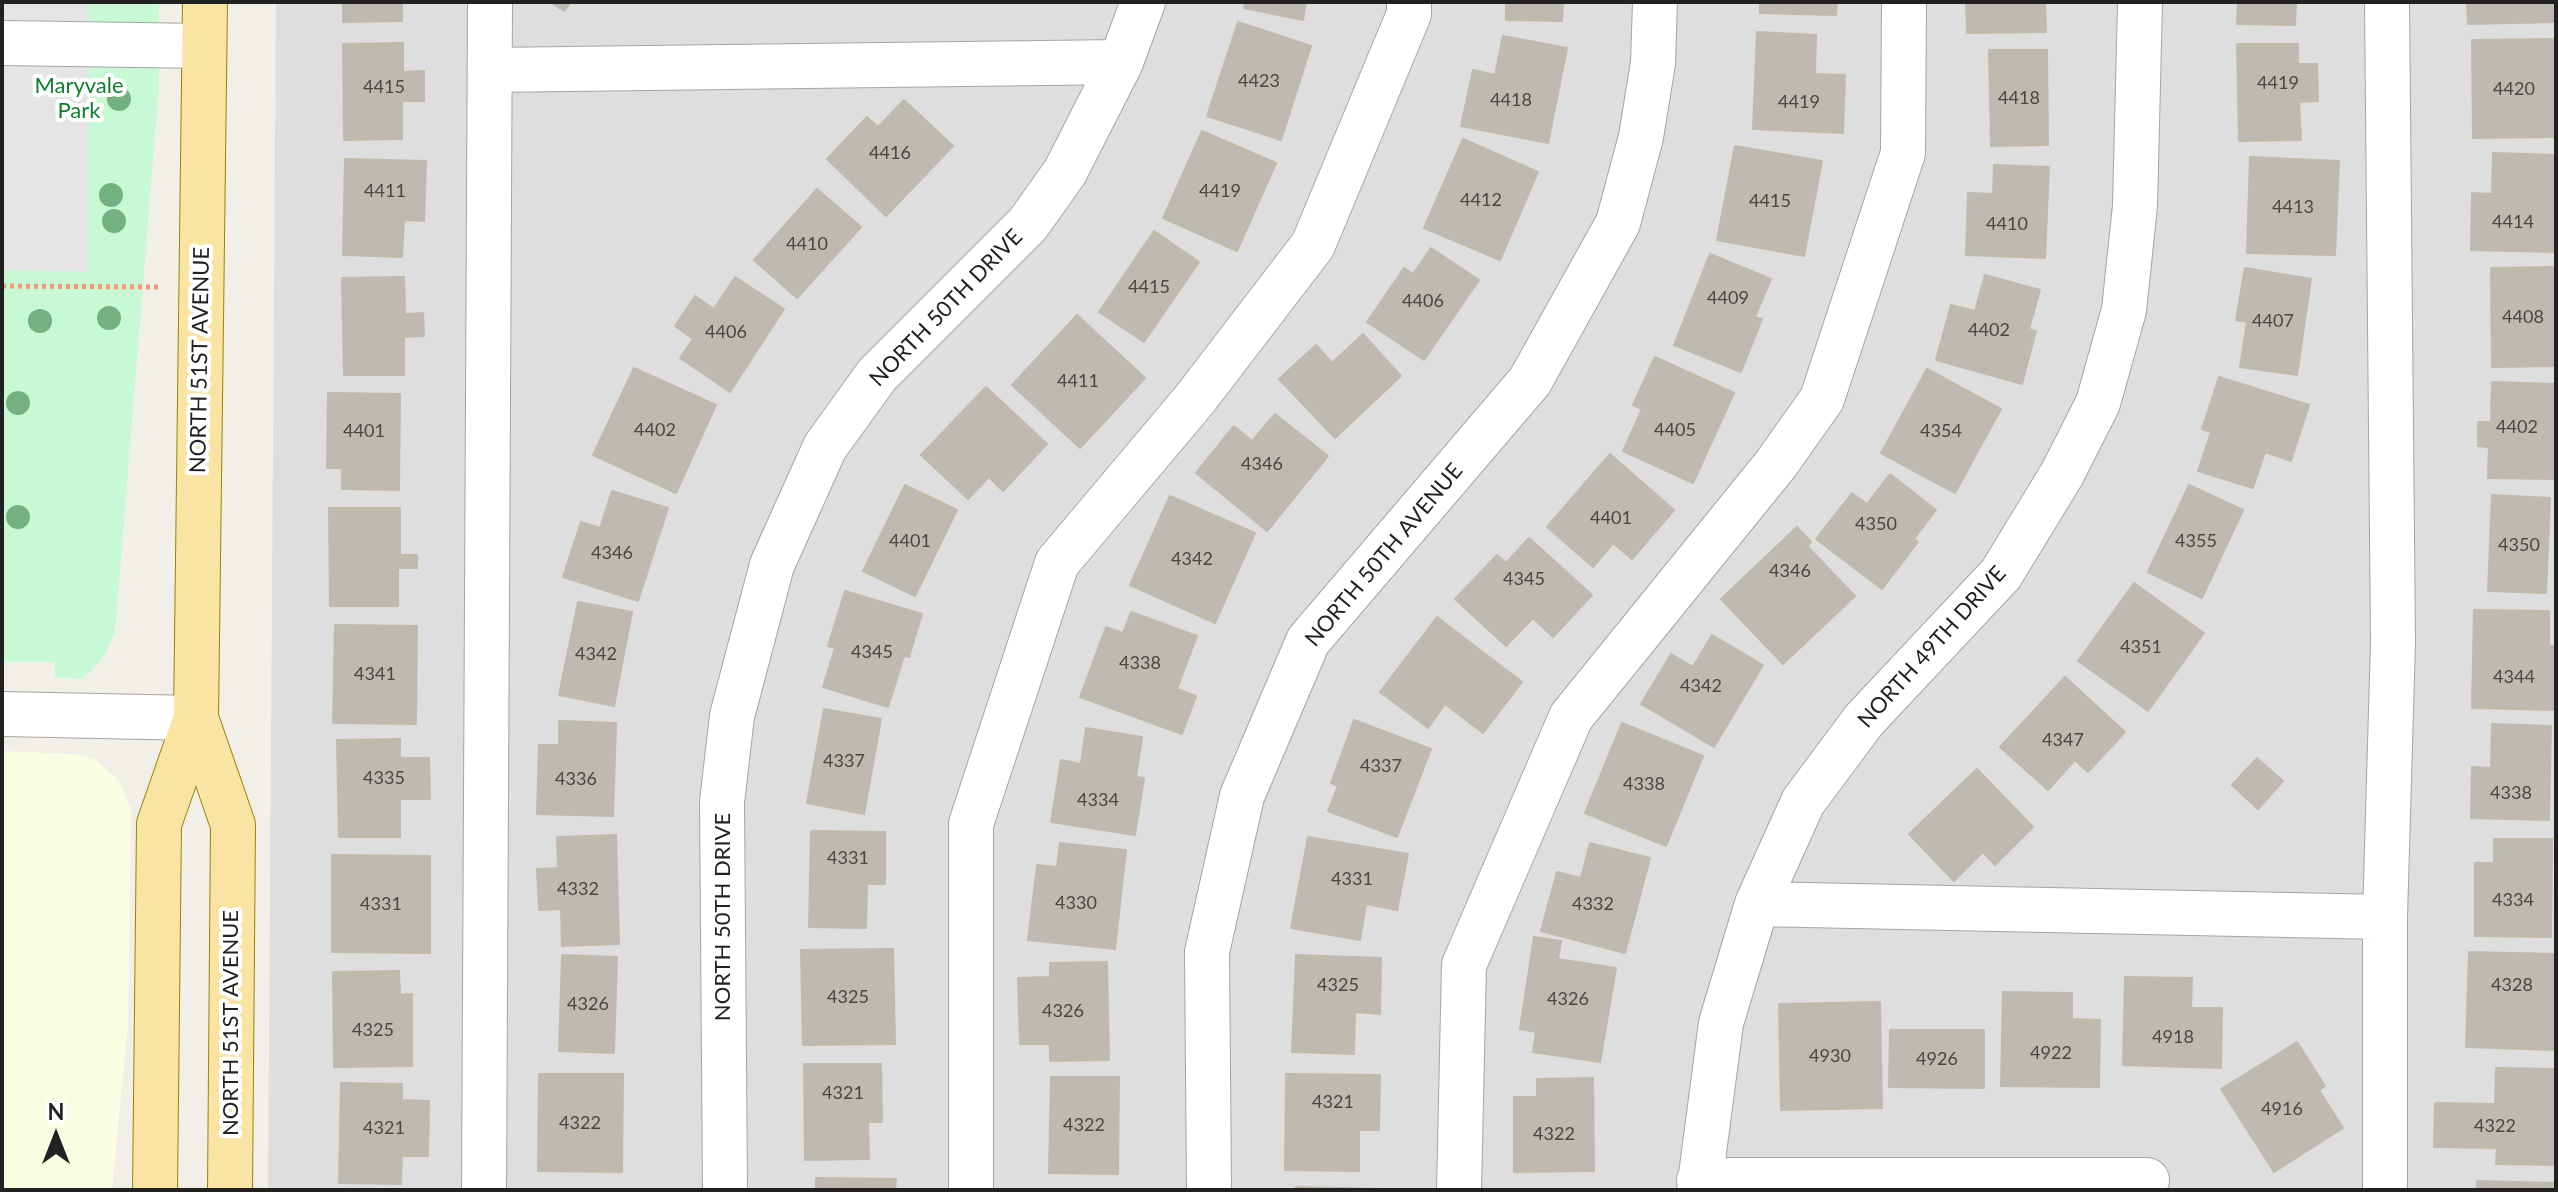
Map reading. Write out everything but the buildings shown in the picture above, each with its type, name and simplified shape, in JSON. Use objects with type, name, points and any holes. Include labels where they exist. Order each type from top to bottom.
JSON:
[{"type":"main road","name":"NORTH 51ST AVENUE","points":[[155,1190],[159,824],[196,718],[205,2]]},
{"type":"main road","name":"NORTH 51ST AVENUE","points":[[196,718],[233,825],[230,1190]]},
{"type":"street","points":[[484,1190],[490,2]]},
{"type":"street","name":"NORTH 50TH DRIVE","points":[[725,1190],[722,802],[732,716],[772,565],[825,447],[877,375],[1028,224],[1065,172],[1121,62],[1143,2]]},
{"type":"street","points":[[971,1190],[971,824],[1057,563],[1195,399],[1313,245],[1409,14],[1409,2]]},
{"type":"street","name":"NORTH 50TH AVENUE","points":[[1209,1190],[1207,952],[1242,796],[1308,641],[1530,381],[1618,223],[1641,137],[1653,63],[1655,2]]},
{"type":"street","points":[[1459,1190],[1464,965],[1571,717],[1776,464],[1822,399],[1903,153],[1904,2]]},
{"type":"street","name":"NORTH 49TH DRIVE","points":[[1699,1185],[1721,1023],[1757,904],[1803,802],[1864,720],[2001,574],[2062,474],[2098,403],[2124,310],[2132,235],[2140,2]]},
{"type":"street","points":[[2385,1190],[2385,917],[2393,642],[2387,2]]},
{"type":"street","points":[[2,43],[204,46]]},
{"type":"street","points":[[490,70],[1121,62]]},
{"type":"street","points":[[2,714],[196,718]]},
{"type":"street","points":[[1757,904],[2385,917]]},
{"type":"street","points":[[1699,1185],[2147,1180]]},
{"type":"path","points":[[2,286],[201,287]]},
{"type":"shaded area","points":[[2,2],[89,2],[88,272],[2,270]]},
{"type":"shaded area","points":[[276,2],[2556,2],[2556,1190],[268,1190]]},
{"type":"shaded area","points":[[2,751],[74,754],[95,759],[119,781],[131,809],[128,1023],[112,1190],[2,1190]]},
{"type":"green space","name":"Maryvale Park","points":[[2,2],[159,2],[159,86],[115,633],[103,658],[82,679],[55,677],[55,662],[2,662]]}]
